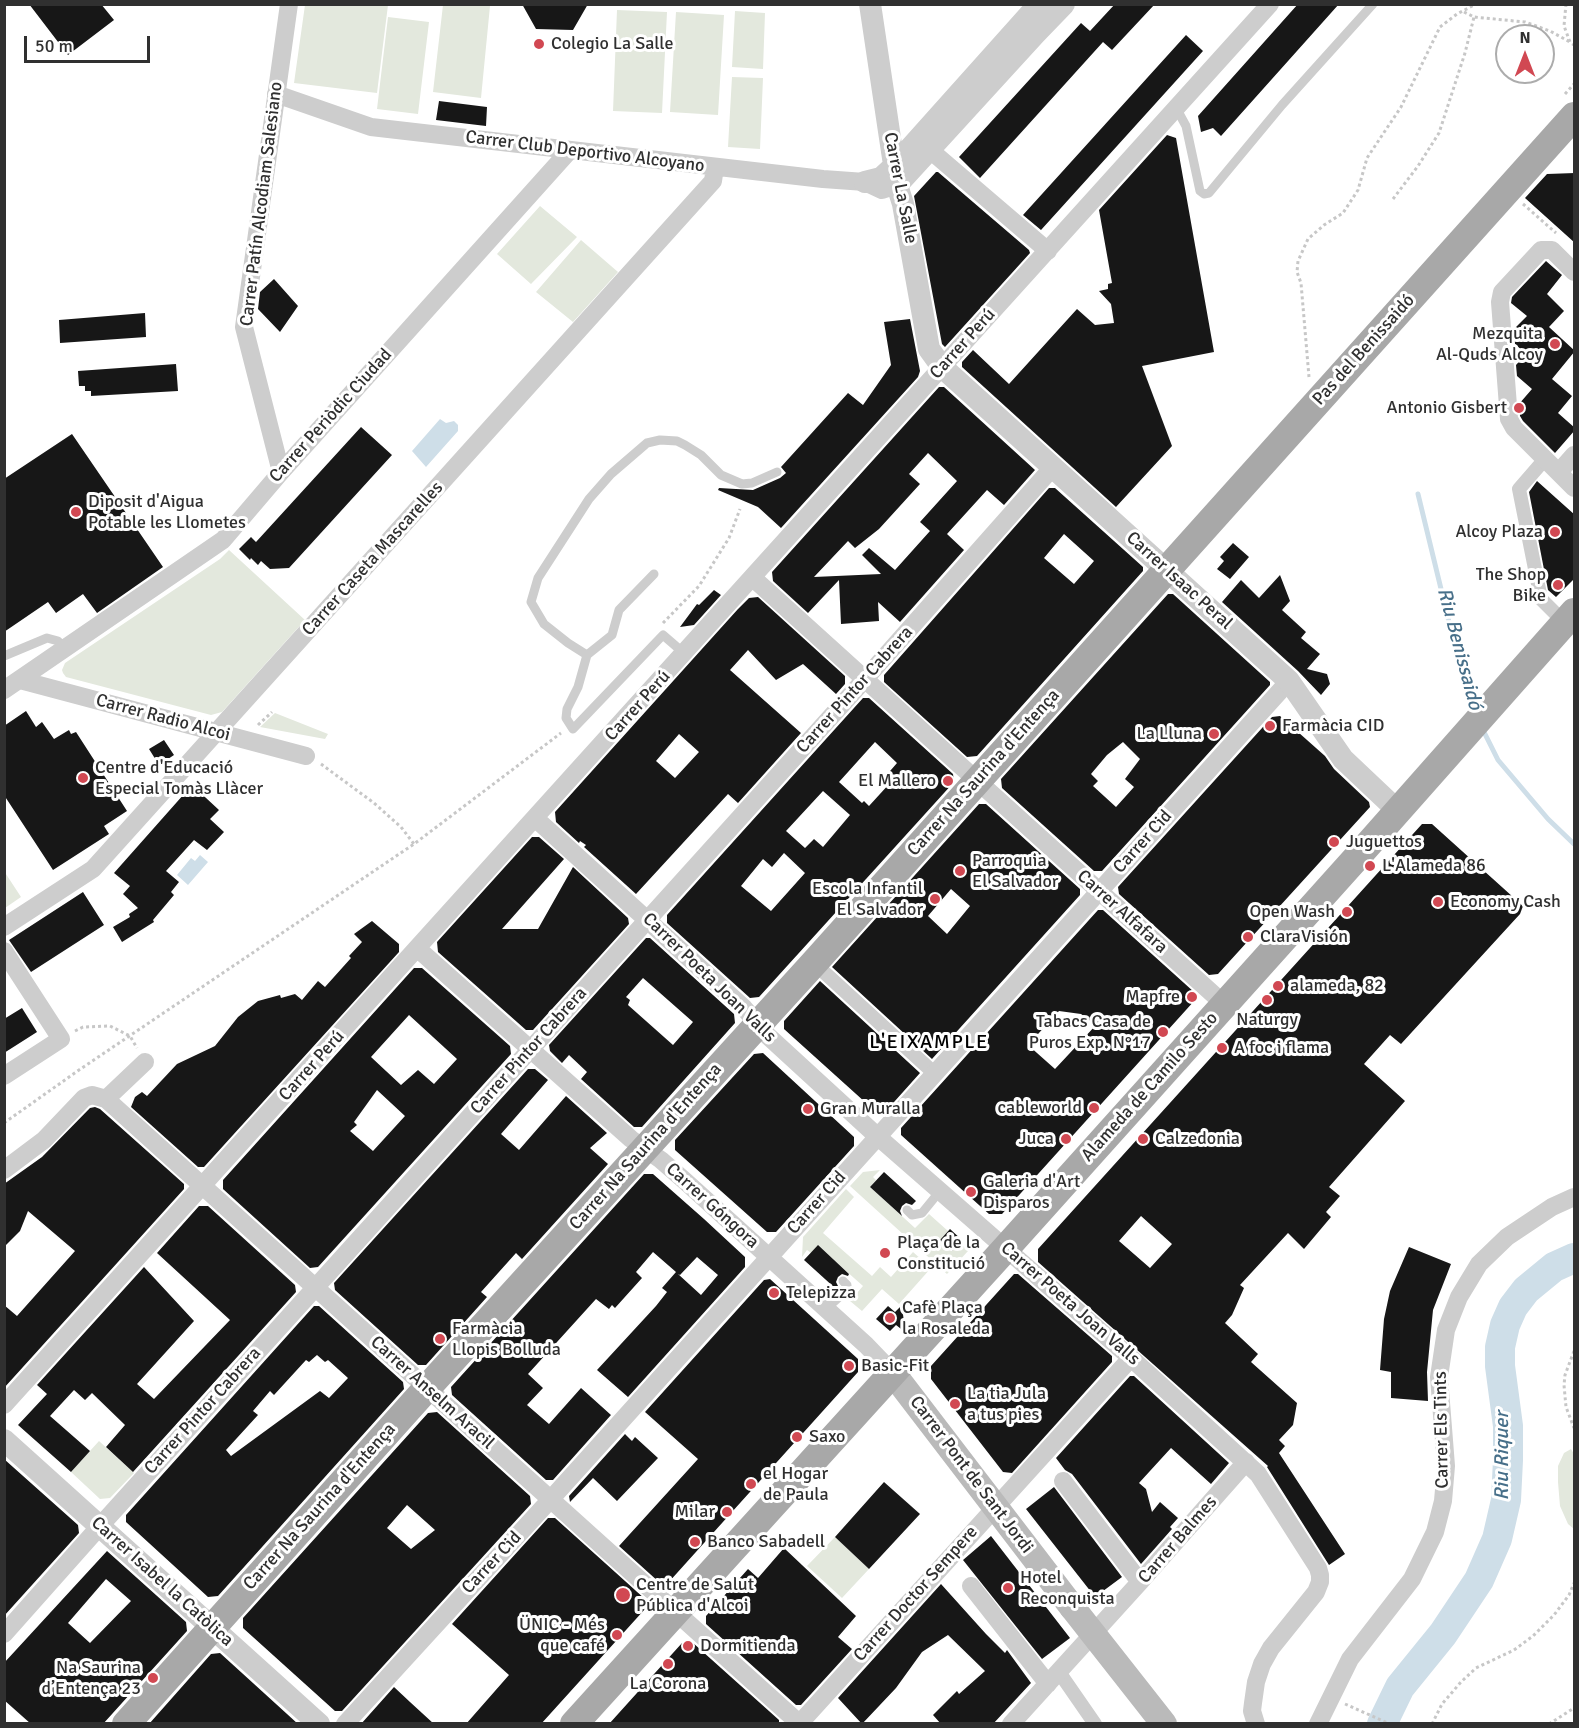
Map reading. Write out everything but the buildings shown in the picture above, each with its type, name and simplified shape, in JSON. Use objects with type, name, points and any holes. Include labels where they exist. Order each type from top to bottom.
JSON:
[{"type":"main road","name":"Pas del Benissaidó","points":[[1166,570],[1508,190],[1570,130]]},
{"type":"main road","name":"Carrer Na Saurina d'Entença","points":[[126,1724],[1166,570]]},
{"type":"main road","name":"Alameda de Camilo Sesto","points":[[574,1724],[1006,1248],[1566,622]]},
{"type":"main road","name":"Carrer Pont de Sant Jordi","points":[[892,1372],[1164,1724]]},
{"type":"street","name":"Carrer Patín Alcodiam Salesiano","points":[[281,472],[244,327],[289,4]]},
{"type":"street","name":"Carrer La Salle","points":[[870,4],[896,175],[929,349],[942,367]]},
{"type":"street","points":[[896,175],[1039,4]]},
{"type":"street","points":[[865,182],[896,175],[930,150],[1064,4]]},
{"type":"street","name":"Carrer Perú","points":[[4,1405],[536,819],[1270,4]]},
{"type":"street","name":"Carrer Club Deportivo Alcoyano","points":[[276,94],[371,127],[865,182]]},
{"type":"street","name":"Carrer Periòdic Ciudad","points":[[12,685],[223,540],[281,472],[570,150]]},
{"type":"street","points":[[930,150],[1048,251]]},
{"type":"street","name":"Carrer Caseta Mascarelles","points":[[4,927],[93,869],[713,181],[716,167]]},
{"type":"street","points":[[1575,272],[1546,250],[1502,291],[1500,302],[1509,419],[1514,428],[1575,488]]},
{"type":"street","name":"Carrer Isaac Peral","points":[[942,367],[1289,681],[1343,759],[1405,804]]},
{"type":"street","points":[[1559,472],[1575,455]]},
{"type":"street","points":[[1545,459],[1520,489],[1541,599],[1566,622]]},
{"type":"street","name":"Carrer Pintor Cabrera","points":[[4,1634],[866,679],[1053,468]]},
{"type":"street","name":"Carrer Alfafara","points":[[753,578],[1224,1004]]},
{"type":"street","name":"Carrer Cid","points":[[345,1724],[1289,681]]},
{"type":"street","name":"Carrer Radio Alcoi","points":[[12,685],[306,756]]},
{"type":"street","name":"Carrer Poeta Joan Valls","points":[[536,819],[744,1008],[758,1024],[877,1136],[1131,1358],[1258,1474],[1320,1575],[1316,1592],[1271,1648],[1262,1664],[1252,1703],[1256,1724]]},
{"type":"street","name":"Carrer Góngora","points":[[418,949],[631,1139],[661,1160],[878,1356],[892,1372]]},
{"type":"street","points":[[4,951],[61,1040],[4,1076]]},
{"type":"street","points":[[814,963],[934,1073]]},
{"type":"street","points":[[4,1170],[44,1140],[84,1098],[92,1095],[106,1099],[145,1062]]},
{"type":"street","name":"Carrer Anselm Aracil","points":[[106,1099],[799,1723]]},
{"type":"street","name":"Carrer Els Tints","points":[[1318,1724],[1350,1659],[1412,1579],[1435,1532],[1443,1501],[1446,1466],[1438,1377],[1446,1330],[1459,1297],[1479,1264],[1507,1237],[1552,1207],[1575,1197]]},
{"type":"street","name":"Carrer Doctor Sempere","points":[[799,1723],[1131,1358]]},
{"type":"street","name":"Carrer Isabel la Catòlica","points":[[4,1440],[320,1724]]},
{"type":"street","name":"Carrer Balmes","points":[[1011,1724],[1246,1462]]},
{"type":"street","points":[[1063,1481],[1140,1582]]},
{"type":"street","points":[[970,1586],[1095,1724]]},
{"type":"lane","points":[[1174,111],[1180,115],[1186,126],[1200,191],[1204,194],[1209,193],[1282,105],[1373,4]]},
{"type":"lane","points":[[587,655],[544,624],[531,602],[538,578],[589,500],[611,474],[647,443],[660,440],[676,441],[685,445],[700,455],[721,475],[742,484],[752,483],[777,472]]},
{"type":"lane","points":[[654,574],[619,610],[612,635],[587,655],[578,687],[567,709],[566,718],[570,725],[573,729],[663,635],[685,654]]},
{"type":"lane","points":[[4,656],[47,638],[58,641],[64,650]]},
{"type":"lane","points":[[907,1210],[912,1215],[922,1213],[940,1191]]},
{"type":"lane","points":[[826,1309],[847,1290],[847,1285],[843,1281]]},
{"type":"path","points":[[1309,379],[1301,283],[1297,272],[1298,261],[1308,239],[1343,213],[1350,204],[1358,190],[1367,158],[1401,107],[1440,27],[1476,4]]},
{"type":"path","points":[[1566,4],[1564,26],[1570,42]]},
{"type":"path","points":[[1463,11],[1474,17],[1525,22],[1550,30],[1575,45]]},
{"type":"path","points":[[1393,199],[1418,166],[1438,133],[1465,53],[1474,17]]},
{"type":"path","points":[[1508,190],[1562,238],[1546,250]]},
{"type":"path","points":[[657,630],[699,586],[729,538],[740,509]]},
{"type":"path","points":[[4,1123],[414,844],[570,725]]},
{"type":"path","points":[[306,756],[322,764],[374,803],[401,827],[414,844]]},
{"type":"path","points":[[61,1040],[83,1027],[110,1026],[130,1036]]},
{"type":"path","points":[[1575,1351],[1565,1375],[1564,1395],[1569,1417],[1575,1428]]},
{"type":"path","points":[[1432,1724],[1442,1704],[1461,1682],[1476,1668],[1514,1650],[1533,1636],[1554,1615],[1575,1583]]},
{"type":"path","points":[[1330,1697],[1390,1724]]},
{"type":"path","points":[[1549,1724],[1575,1708]]},
{"type":"shaded area","points":[[305,5],[388,5],[377,93],[294,83]]},
{"type":"shaded area","points":[[443,5],[490,6],[481,98],[433,92]]},
{"type":"shaded area","points":[[617,10],[667,12],[662,113],[613,111]]},
{"type":"shaded area","points":[[735,11],[765,13],[763,69],[732,67]]},
{"type":"shaded area","points":[[676,12],[724,15],[718,115],[670,112]]},
{"type":"shaded area","points":[[388,17],[429,22],[418,114],[377,109]]},
{"type":"shaded area","points":[[732,77],[763,78],[760,149],[728,147]]},
{"type":"shaded area","points":[[540,206],[577,237],[531,284],[497,254]]},
{"type":"shaded area","points":[[581,240],[618,272],[573,322],[536,292]]},
{"type":"shaded area","points":[[440,419],[446,423],[454,421],[458,425],[458,431],[426,467],[412,451]]},
{"type":"shaded area","points":[[229,550],[305,620],[222,712],[211,715],[66,677],[62,670],[65,663],[220,559]]},
{"type":"shaded area","points":[[275,713],[328,734],[325,739],[260,727]]},
{"type":"shaded area","points":[[200,855],[208,862],[188,885],[177,875],[191,858],[195,861]]},
{"type":"shaded area","points":[[4,871],[21,897],[5,908],[4,908]]},
{"type":"shaded area","points":[[880,1170],[873,1177],[876,1180],[870,1187],[915,1228],[929,1214],[948,1231],[940,1240],[952,1251],[960,1243],[968,1251],[947,1274],[850,1186],[863,1172]]},
{"type":"shaded area","points":[[846,1189],[854,1197],[823,1233],[872,1276],[880,1267],[891,1277],[913,1252],[931,1268],[899,1304],[882,1289],[862,1311],[850,1301],[863,1286],[818,1246],[811,1253],[807,1250],[802,1257],[803,1237]]},
{"type":"shaded area","points":[[99,1441],[134,1473],[110,1498],[100,1499],[71,1472]]},
{"type":"shaded area","points":[[1571,1449],[1574,1454],[1574,1529],[1568,1524],[1560,1506],[1558,1482],[1558,1466],[1564,1453]]},
{"type":"shaded area","points":[[835,1537],[869,1569],[842,1598],[807,1566]]},
{"type":"waterway","name":"Riu Benissaidó","points":[[1418,494],[1458,659],[1474,710]]},
{"type":"waterway","name":"Riu Benissaidó","points":[[1483,730],[1498,760],[1548,819],[1574,844]]},
{"type":"waterway","name":"Riu Riquer","points":[[1382,1724],[1400,1687],[1443,1634],[1479,1580],[1497,1539],[1506,1500],[1508,1460],[1508,1426],[1500,1366],[1500,1347],[1505,1325],[1513,1307],[1526,1290],[1554,1267],[1574,1258]]},
{"type":"place","name":"Colegio La Salle","points":[[539,44]]},
{"type":"place","name":"Mezquita Al-Quds Alcoy","points":[[1555,344]]},
{"type":"place","name":"Antonio Gisbert","points":[[1519,408]]},
{"type":"place","name":"Diposit d'Aigua Potable les Llometes","points":[[76,512]]},
{"type":"place","name":"Alcoy Plaza","points":[[1555,532]]},
{"type":"place","name":"The Shop Bike","points":[[1558,585]]},
{"type":"place","name":"Farmàcia CID","points":[[1270,726]]},
{"type":"place","name":"La Lluna","points":[[1214,734]]},
{"type":"place","name":"Centre d'Educació Especial Tomàs Llàcer","points":[[83,778]]},
{"type":"place","name":"El Mallero","points":[[948,781]]},
{"type":"place","name":"Juguettos","points":[[1334,842]]},
{"type":"place","name":"L'Alameda 86","points":[[1370,866]]},
{"type":"place","name":"Parroquia El Salvador","points":[[960,871]]},
{"type":"place","name":"Escola Infantil El Salvador","points":[[935,899]]},
{"type":"place","name":"Economy Cash","points":[[1438,902]]},
{"type":"place","name":"Open Wash","points":[[1347,912]]},
{"type":"place","name":"ClaraVisión","points":[[1248,937]]},
{"type":"place","name":"alameda, 82","points":[[1278,986]]},
{"type":"place","name":"Mapfre","points":[[1192,997]]},
{"type":"place","name":"Naturgy","points":[[1267,1000]]},
{"type":"place","name":"Tabacs Casa de Puros Exp. N°17","points":[[1163,1032]]},
{"type":"place","name":"A foc i flama","points":[[1222,1048]]},
{"type":"place","name":"cableworld","points":[[1094,1108]]},
{"type":"place","name":"Gran Muralla","points":[[808,1109]]},
{"type":"place","name":"Juca","points":[[1066,1139]]},
{"type":"place","name":"Calzedonia","points":[[1143,1139]]},
{"type":"place","name":"Galeria d'Art Disparos","points":[[971,1192]]},
{"type":"place","name":"Plaça de la Constitució","points":[[885,1253]]},
{"type":"place","name":"Telepizza","points":[[774,1293]]},
{"type":"place","name":"Cafè Plaça la Rosaleda","points":[[890,1318]]},
{"type":"place","name":"Farmàcia Llopis Bolluda","points":[[440,1339]]},
{"type":"place","name":"Basic-Fit","points":[[849,1366]]},
{"type":"place","name":"La tia Jula a tus pies","points":[[955,1404]]},
{"type":"place","name":"Saxo","points":[[797,1437]]},
{"type":"place","name":"el Hogar de Paula","points":[[751,1484]]},
{"type":"place","name":"Milar","points":[[727,1512]]},
{"type":"place","name":"Banco Sabadell","points":[[695,1542]]},
{"type":"place","name":"Hotel Reconquista","points":[[1008,1588]]},
{"type":"place","name":"Centre de Salut Pública d'Alcoi","points":[[623,1595]]},
{"type":"place","name":"ÜNIC - Més que café","points":[[617,1635]]},
{"type":"place","name":"Dormitienda","points":[[688,1646]]},
{"type":"place","name":"La Corona","points":[[668,1664]]},
{"type":"place","name":"Na Saurina d’Entença 23","points":[[153,1678]]},
{"type":"district","name":"L'EIXAMPLE","points":[[929,1043]]}]
